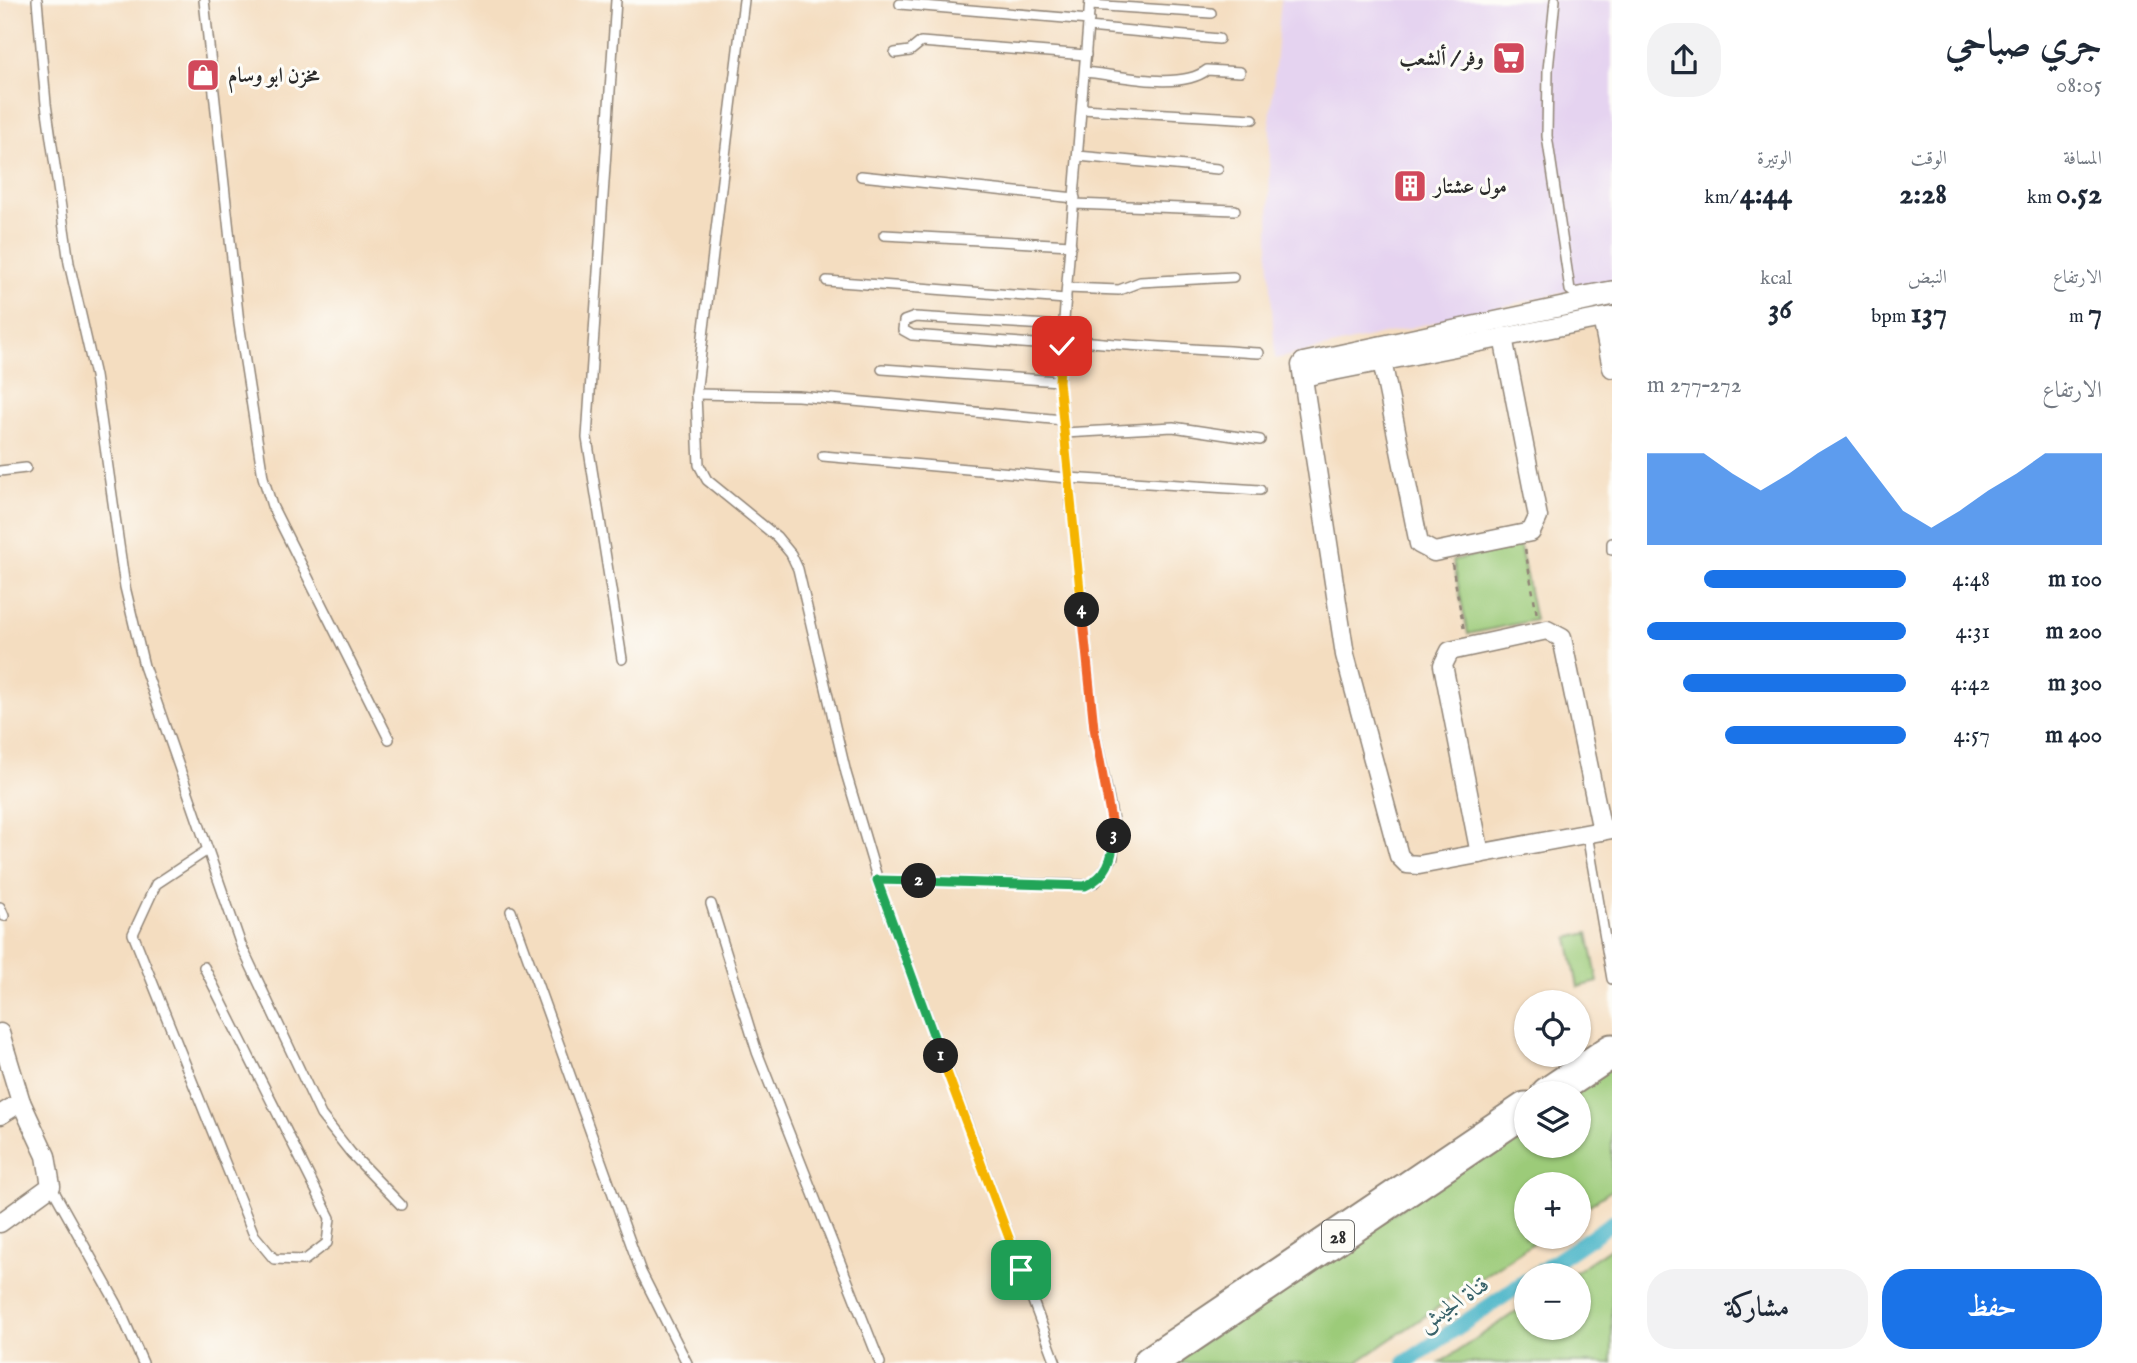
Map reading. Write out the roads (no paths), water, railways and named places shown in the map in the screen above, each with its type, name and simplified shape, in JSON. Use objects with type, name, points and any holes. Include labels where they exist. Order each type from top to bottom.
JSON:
[{"type":"highway","points":[[1567,1081],[1612,1051]]},
{"type":"highway","name":"28","points":[[1150,1363],[1514,1117]]},
{"type":"street","points":[[1380,354],[1612,296]]},
{"type":"street","points":[[1480,854],[1443,666],[1450,651],[1540,632],[1555,632],[1562,638],[1600,831],[1480,854],[1413,865],[1399,856],[1345,655],[1303,377],[1303,362],[1503,337],[1607,317],[1612,368]]},
{"type":"street","points":[[1380,354],[1419,544],[1434,552],[1531,532],[1538,517],[1503,337]]},
{"type":"street","points":[[0,1033],[21,1102],[46,1156],[51,1186],[0,1223]]},
{"type":"street","points":[[0,1115],[21,1102]]},
{"type":"lane","points":[[37,0],[46,104],[69,263],[95,376],[125,587],[144,666],[206,851],[241,945],[321,1115],[351,1153],[401,1205]]},
{"type":"lane","points":[[204,0],[239,323],[263,477],[272,506],[389,739]]},
{"type":"lane","points":[[616,0],[587,438],[622,659]]},
{"type":"lane","points":[[744,0],[696,394],[699,465],[707,480],[777,537],[799,569],[846,773],[877,880],[1056,1363]]},
{"type":"lane","points":[[1555,0],[1546,102],[1547,136],[1570,290],[1574,293],[1612,286]]},
{"type":"lane","points":[[877,880],[1085,886],[1096,882],[1113,857],[1114,825],[1094,728],[1059,381],[1090,3],[1211,13]]},
{"type":"lane","points":[[900,4],[1219,39]]},
{"type":"lane","points":[[895,52],[909,51],[922,42],[1086,55]]},
{"type":"lane","points":[[1085,72],[1174,81],[1200,75],[1207,70],[1240,72]]},
{"type":"lane","points":[[1082,109],[1253,118]]},
{"type":"lane","points":[[1078,156],[1218,169]]},
{"type":"lane","points":[[861,176],[1074,201],[1235,210]]},
{"type":"lane","points":[[884,235],[1070,245]]},
{"type":"lane","points":[[1067,288],[1119,290],[1140,282],[1233,277]]},
{"type":"lane","points":[[827,281],[1066,299]]},
{"type":"lane","points":[[1064,326],[915,317],[904,321],[903,330],[912,335],[1142,349],[1165,346],[1259,354]]},
{"type":"lane","points":[[882,369],[1059,381]]},
{"type":"lane","points":[[696,394],[798,396],[1063,421]]},
{"type":"lane","points":[[1064,433],[1173,427],[1260,440]]},
{"type":"lane","points":[[823,456],[1068,478],[1260,489]]},
{"type":"lane","points":[[0,471],[26,468]]},
{"type":"lane","points":[[1612,543],[1612,550]]},
{"type":"lane","points":[[1600,831],[1612,979]]},
{"type":"lane","points":[[204,967],[330,1218],[327,1243],[305,1260],[274,1259],[254,1235],[133,934],[156,884],[206,851]]},
{"type":"lane","points":[[711,904],[757,1052],[880,1363]]},
{"type":"lane","points":[[511,911],[641,1272],[687,1363]]},
{"type":"lane","points":[[51,1186],[117,1304],[143,1363]]},
{"type":"waterway","name":"قناة الجيش","points":[[1553,1263],[1612,1223]]},
{"type":"waterway","name":"قناة الجيش","points":[[1405,1363],[1514,1289]]},
{"type":"place","name":"وفر / ألشعب","points":[[1509,58]]},
{"type":"place","name":"مخزن ابو وسام","points":[[203,75]]},
{"type":"place","name":"مول عشتار","points":[[1410,186]]}]
